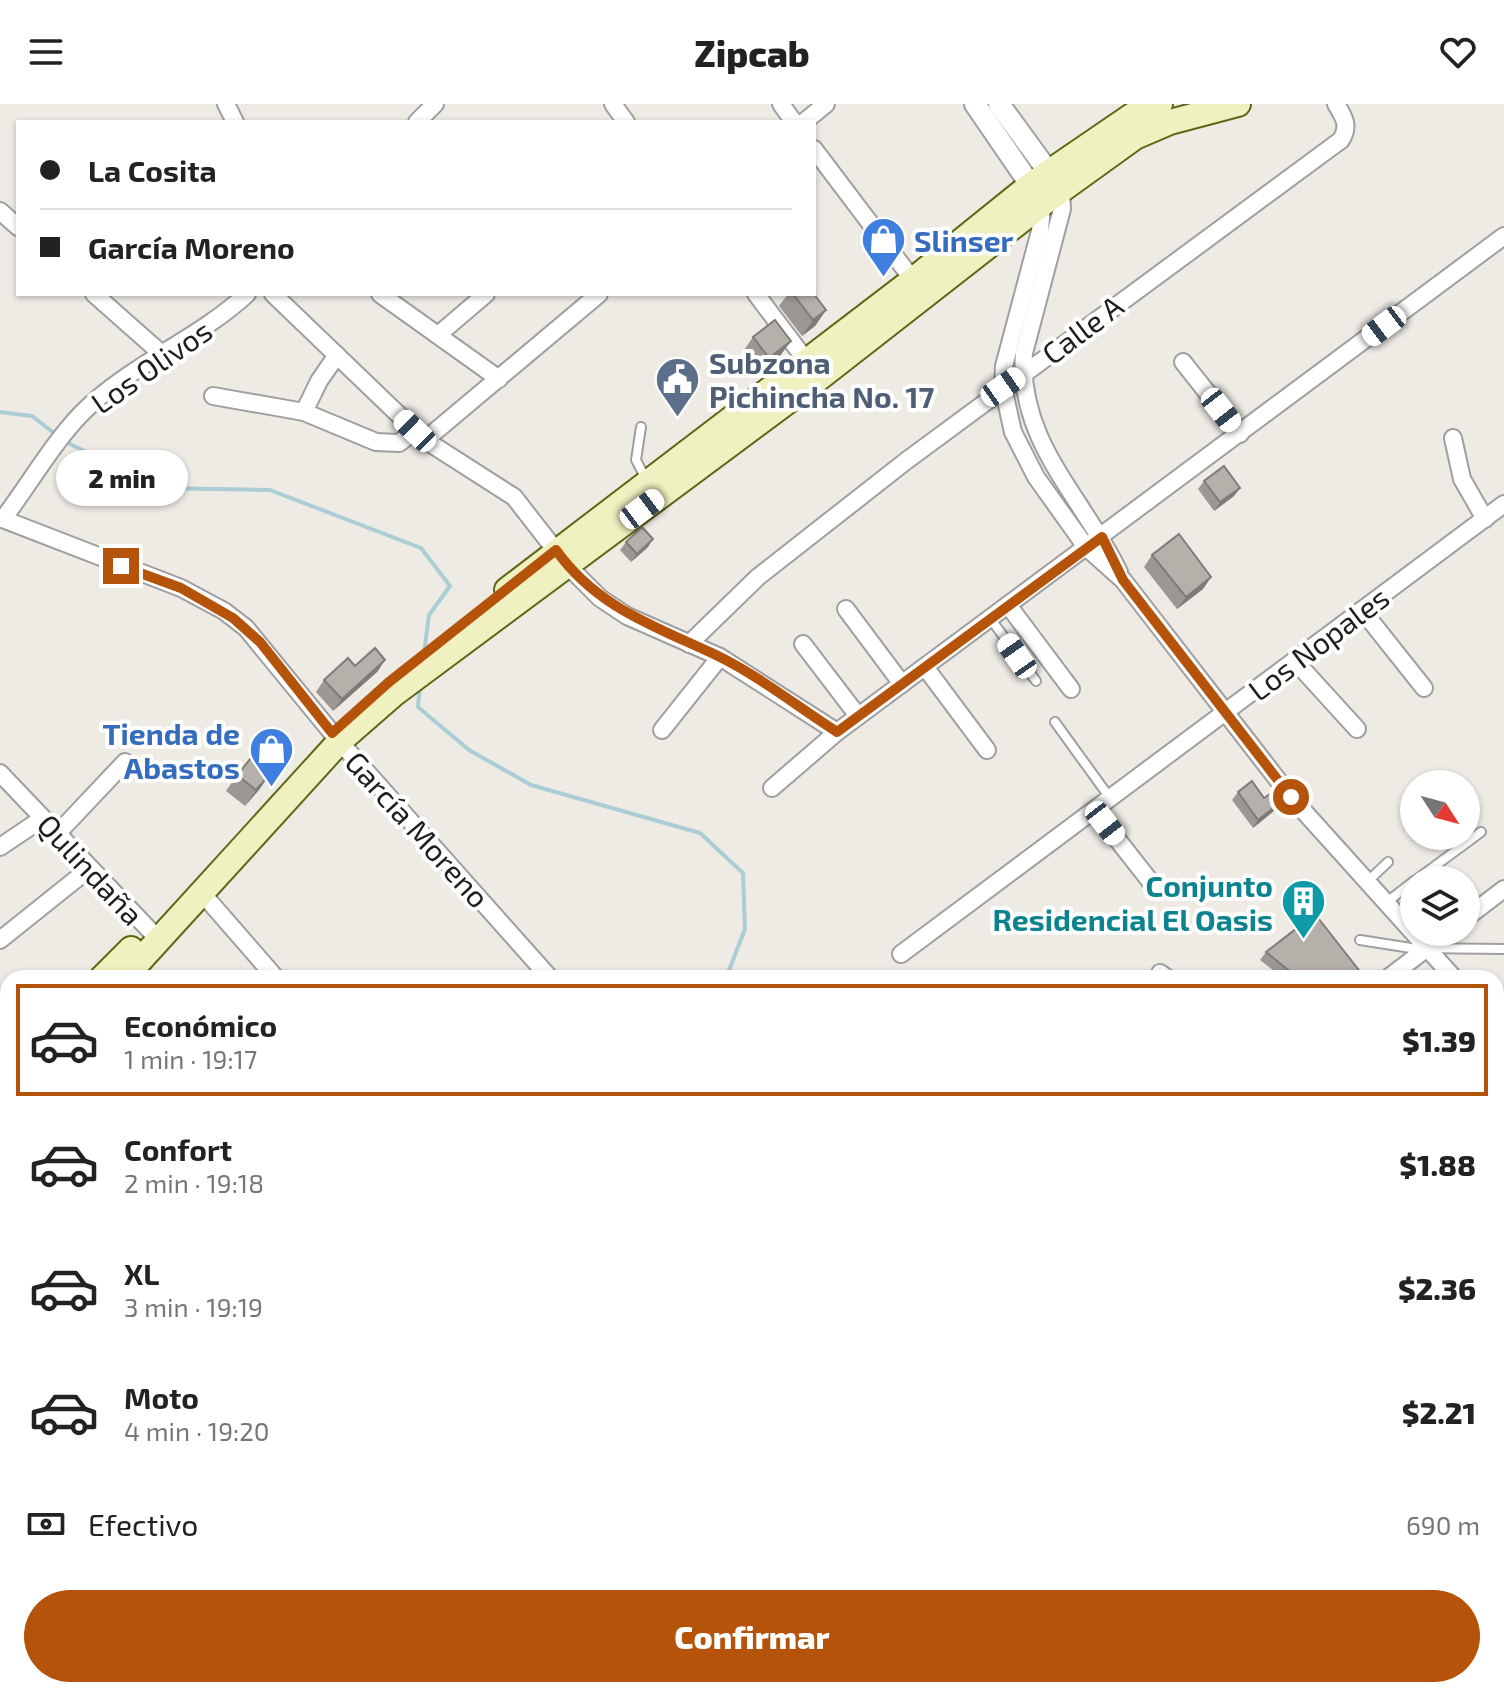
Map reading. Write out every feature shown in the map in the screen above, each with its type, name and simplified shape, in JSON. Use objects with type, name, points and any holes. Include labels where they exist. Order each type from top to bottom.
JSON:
[{"type":"main road","points":[[118,970],[336,737],[392,687],[919,288],[1046,188],[1129,110],[1160,104]]},
{"type":"main road","points":[[1046,188],[1135,137],[1170,122],[1238,104]]},
{"type":"main road","points":[[562,558],[647,480],[812,370]]},
{"type":"main road","points":[[154,935],[202,893],[336,737]]},
{"type":"street","points":[[419,120],[435,104]]},
{"type":"street","points":[[806,120],[826,104]]},
{"type":"street","points":[[975,104],[1062,209],[1024,353],[1023,374],[1034,425],[1058,478],[1102,537],[1123,580]]},
{"type":"street","points":[[999,104],[1046,188],[1040,231],[1004,366],[1003,387],[1013,432],[1036,477],[1086,547],[1123,580],[1291,797],[1447,970]]},
{"type":"street","name":"Calle A","points":[[689,644],[758,577],[1003,387],[1341,140],[1346,132],[1345,119],[1336,104]]},
{"type":"street","points":[[816,152],[919,288]]},
{"type":"street","points":[[0,211],[16,225]]},
{"type":"street","points":[[772,788],[858,716],[1504,236]]},
{"type":"street","points":[[96,296],[163,355]]},
{"type":"street","name":"Los Olivos","points":[[2,518],[81,415],[163,355],[219,320],[245,296]]},
{"type":"street","points":[[275,296],[420,436],[514,497],[562,558],[600,598],[618,610],[720,657],[837,732]]},
{"type":"street","points":[[383,296],[499,379]]},
{"type":"street","points":[[438,335],[484,296]]},
{"type":"street","points":[[213,396],[304,412],[376,442],[399,443],[420,436],[499,379],[597,296]]},
{"type":"street","points":[[757,296],[812,370]]},
{"type":"street","points":[[304,412],[319,381],[337,355]]},
{"type":"street","points":[[1183,362],[1240,434]]},
{"type":"street","points":[[1453,438],[1462,479],[1485,519]]},
{"type":"street","name":"Los Nopales","points":[[901,954],[1504,504]]},
{"type":"street","name":"García Moreno","points":[[2,518],[181,588],[224,611],[260,642],[336,737],[543,970]]},
{"type":"street","points":[[1008,605],[1071,689]]},
{"type":"street","points":[[846,609],[902,684]]},
{"type":"street","points":[[1362,610],[1424,688]]},
{"type":"street","points":[[803,644],[858,716]]},
{"type":"street","points":[[662,730],[720,657]]},
{"type":"street","points":[[1295,661],[1357,729]]},
{"type":"street","points":[[925,667],[987,750]]},
{"type":"street","points":[[57,834],[125,762]]},
{"type":"street","name":"Qulindaña","points":[[0,773],[154,935]]},
{"type":"street","points":[[1095,811],[1157,890]]},
{"type":"street","points":[[0,847],[43,818]]},
{"type":"street","points":[[0,940],[90,868]]},
{"type":"street","points":[[1480,907],[1504,889]]},
{"type":"street","points":[[202,893],[269,970]]},
{"type":"street","points":[[1398,970],[1428,947]]},
{"type":"lane","points":[[641,427],[636,460],[647,480]]},
{"type":"lane","points":[[990,618],[1036,681]]},
{"type":"lane","points":[[1055,722],[1111,798]]},
{"type":"lane","points":[[1435,866],[1481,832]]},
{"type":"lane","points":[[1368,881],[1388,862]]},
{"type":"lane","points":[[1387,902],[1400,892]]},
{"type":"lane","points":[[1360,940],[1411,948],[1504,949]]},
{"type":"building","points":[[795,296],[816,296],[826,310],[813,320]]},
{"type":"building","points":[[775,320],[791,341],[769,358],[753,337]]},
{"type":"building","points":[[1224,466],[1240,488],[1220,502],[1204,481]]},
{"type":"building","points":[[642,527],[653,539],[637,554],[626,542]]},
{"type":"building","points":[[1179,534],[1211,577],[1186,597],[1152,555]]},
{"type":"building","points":[[375,648],[385,660],[342,699],[324,680],[348,658],[355,666]]},
{"type":"building","points":[[256,752],[271,765],[266,771],[270,774],[256,790],[237,775]]},
{"type":"building","points":[[1252,781],[1264,798],[1273,792],[1281,802],[1258,820],[1238,792]]},
{"type":"building","name":"Conjunto Residencial El Oasis","points":[[1315,914],[1359,970],[1288,970],[1266,952]]},
{"type":"waterway","points":[[0,412],[32,416],[59,437]]},
{"type":"waterway","points":[[66,442],[159,488],[270,490],[421,548],[450,586],[429,615],[423,661]]},
{"type":"waterway","points":[[420,685],[418,707],[469,750],[531,785],[700,833],[743,873],[745,929],[729,970]]},
{"type":"place","name":"Slinser","points":[[883,279]]},
{"type":"place","name":"Subzona Pichincha No. 17","points":[[678,418]]},
{"type":"place","name":"Tienda de Abastos","points":[[271,789]]},
{"type":"place","name":"Conjunto Residencial El Oasis","points":[[1304,941]]},
{"type":"route","points":[[121,566],[181,588],[224,611],[246,628],[332,733],[389,682],[556,550],[600,598],[627,616],[720,657],[837,732],[1102,537],[1123,580],[1291,797]]}]
